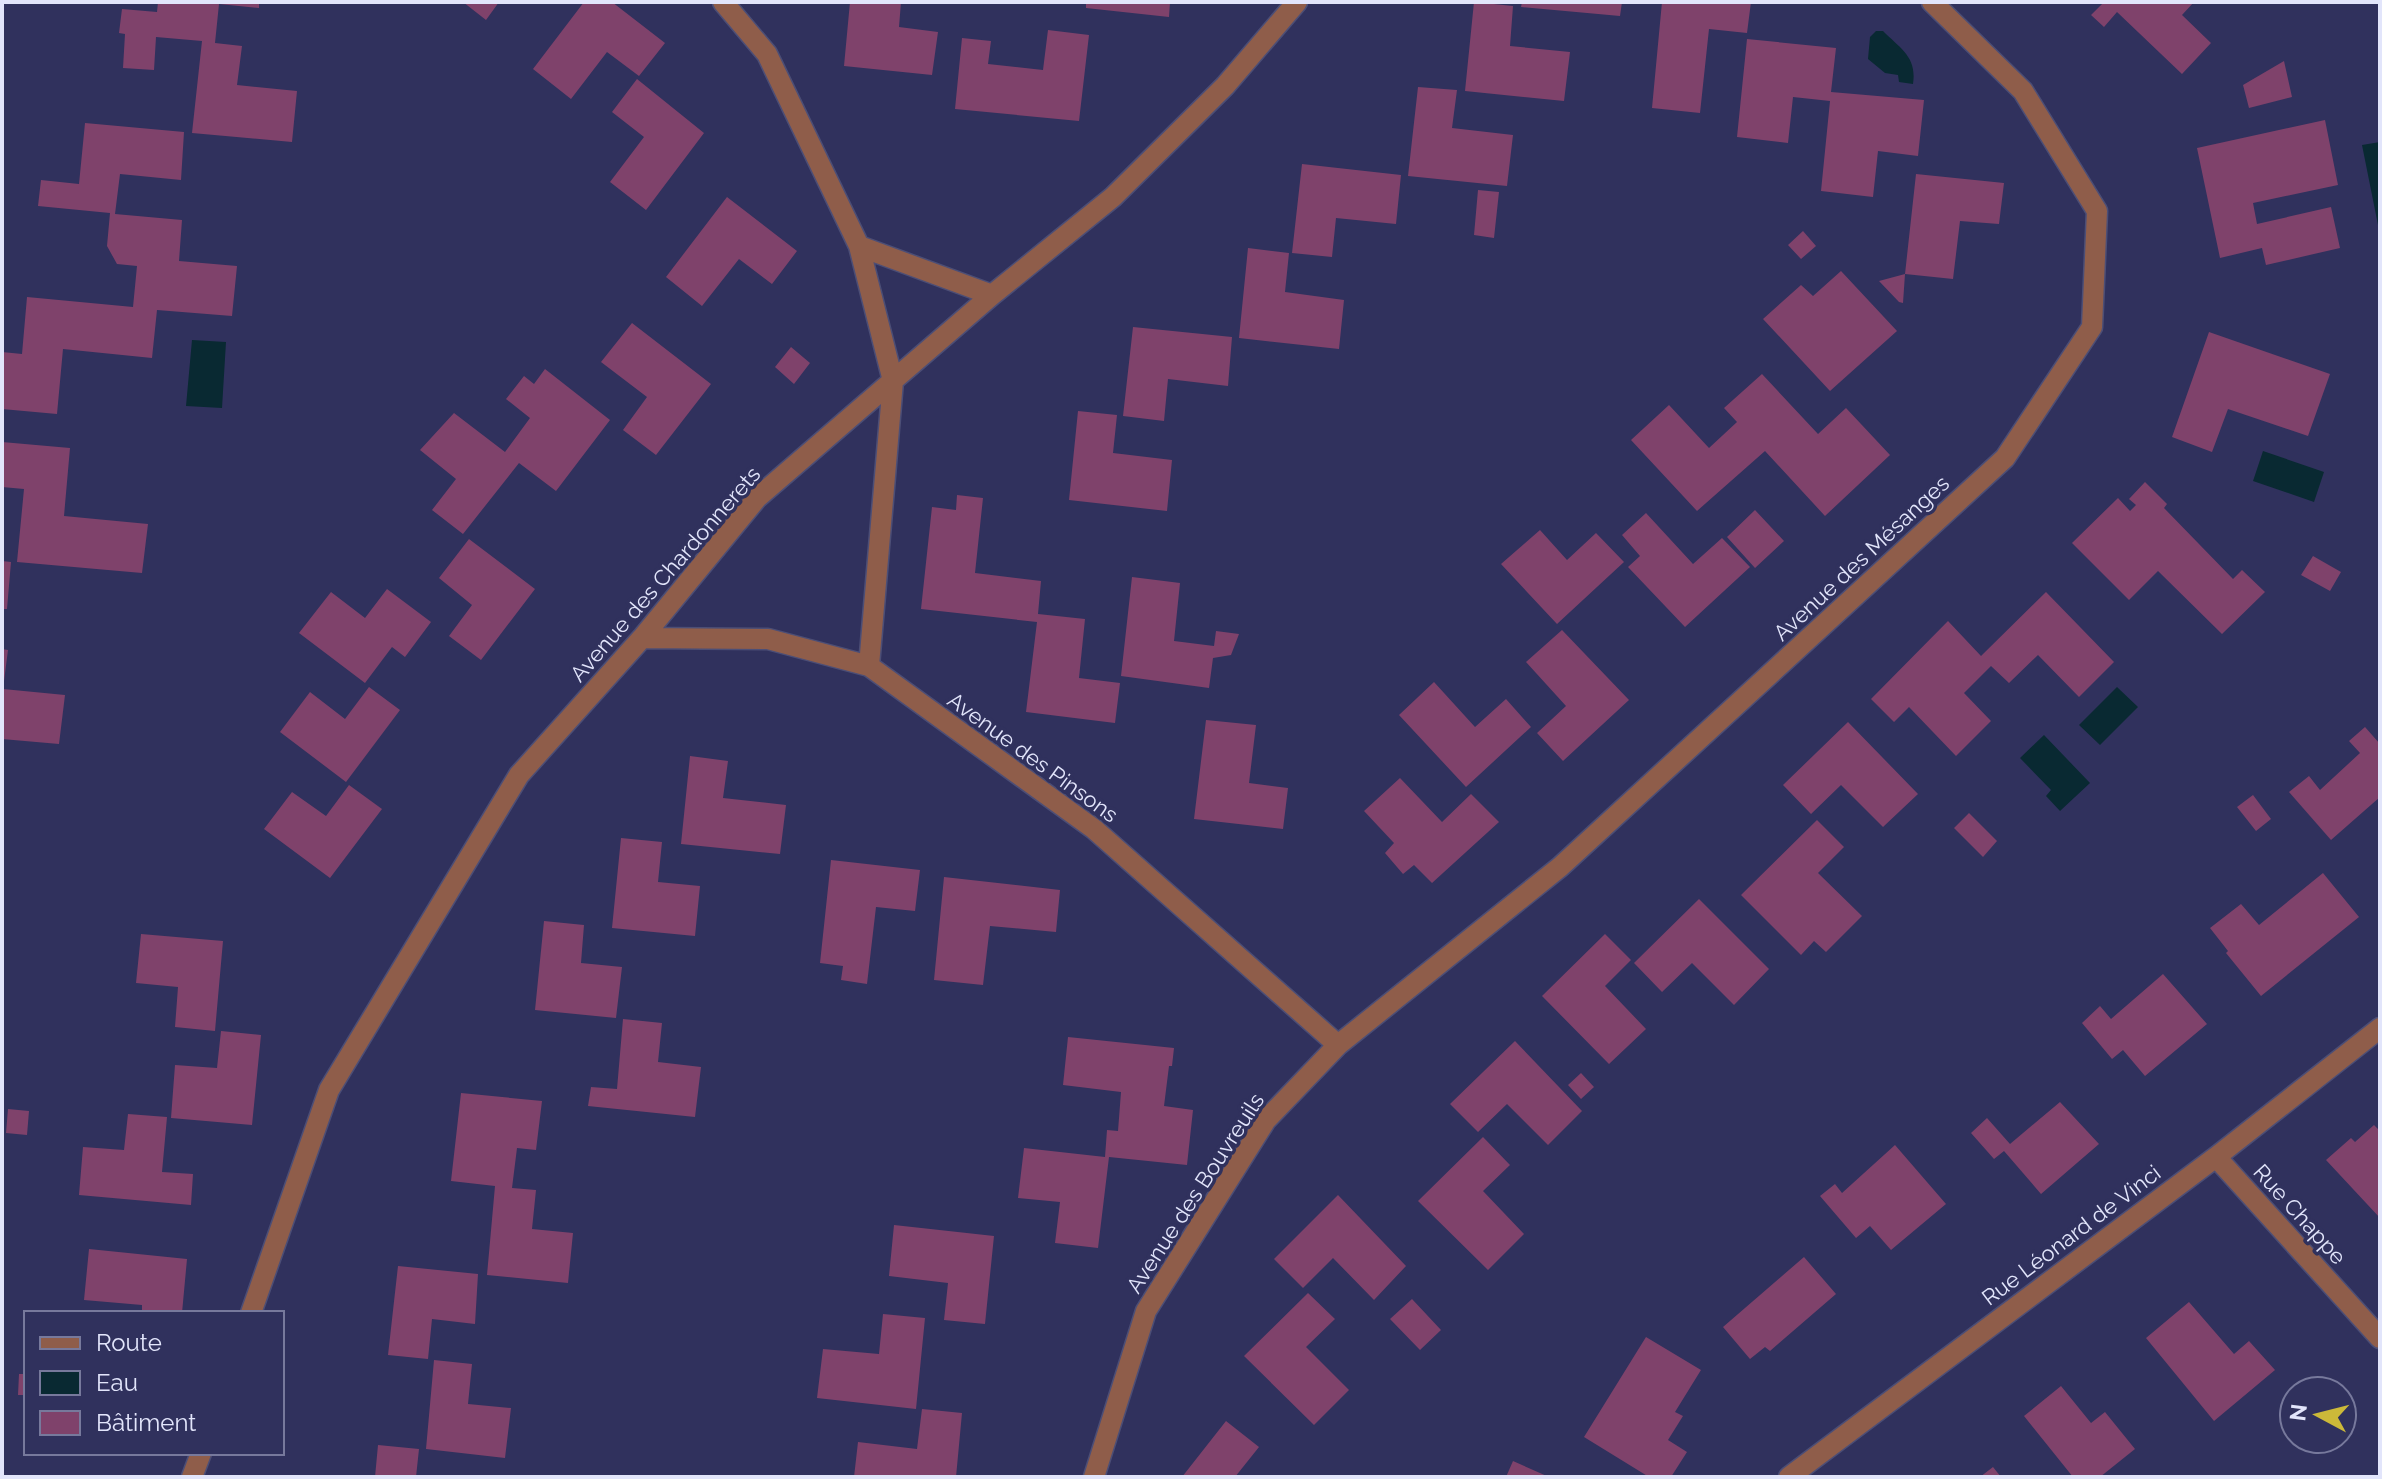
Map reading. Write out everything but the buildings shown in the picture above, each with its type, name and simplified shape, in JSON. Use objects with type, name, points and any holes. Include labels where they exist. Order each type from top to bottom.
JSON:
[{"type":"street","points":[[723,2],[767,54],[859,246],[893,381],[869,666]]},
{"type":"street","name":"Avenue des Chardonnerets","points":[[252,1311],[329,1090],[519,775],[642,638],[757,498],[992,295],[1113,197],[1225,86],[1297,2]]},
{"type":"street","name":"Avenue des Mésanges","points":[[1338,1045],[1560,867],[2005,458],[2092,327],[2097,211],[2023,91],[1932,2]]},
{"type":"street","points":[[859,246],[992,295]]},
{"type":"street","name":"Avenue des Pinsons","points":[[642,638],[768,639],[869,666],[1094,829],[1338,1045]]},
{"type":"street","name":"Rue Léonard de Vinci","points":[[1789,1477],[2216,1157],[2380,1028]]},
{"type":"street","name":"Avenue des Bouvreuils","points":[[1094,1477],[1146,1311],[1266,1120],[1338,1045]]},
{"type":"street","name":"Rue Chappe","points":[[2216,1157],[2380,1338]]},
{"type":"street","points":[[192,1477],[200,1455]]},
{"type":"water","points":[[1876,31],[1883,31],[1906,54],[1913,67],[1913,84],[1899,82],[1898,75],[1885,73],[1868,59],[1870,37]]},
{"type":"water","points":[[2380,142],[2380,225],[2378,225],[2362,145]]},
{"type":"water","points":[[192,340],[226,342],[222,408],[186,406]]},
{"type":"water","points":[[2263,451],[2324,472],[2314,502],[2253,481]]},
{"type":"water","points":[[2117,687],[2138,707],[2100,745],[2079,725]]},
{"type":"water","points":[[2044,735],[2090,783],[2060,811],[2046,796],[2051,790],[2020,758]]}]
